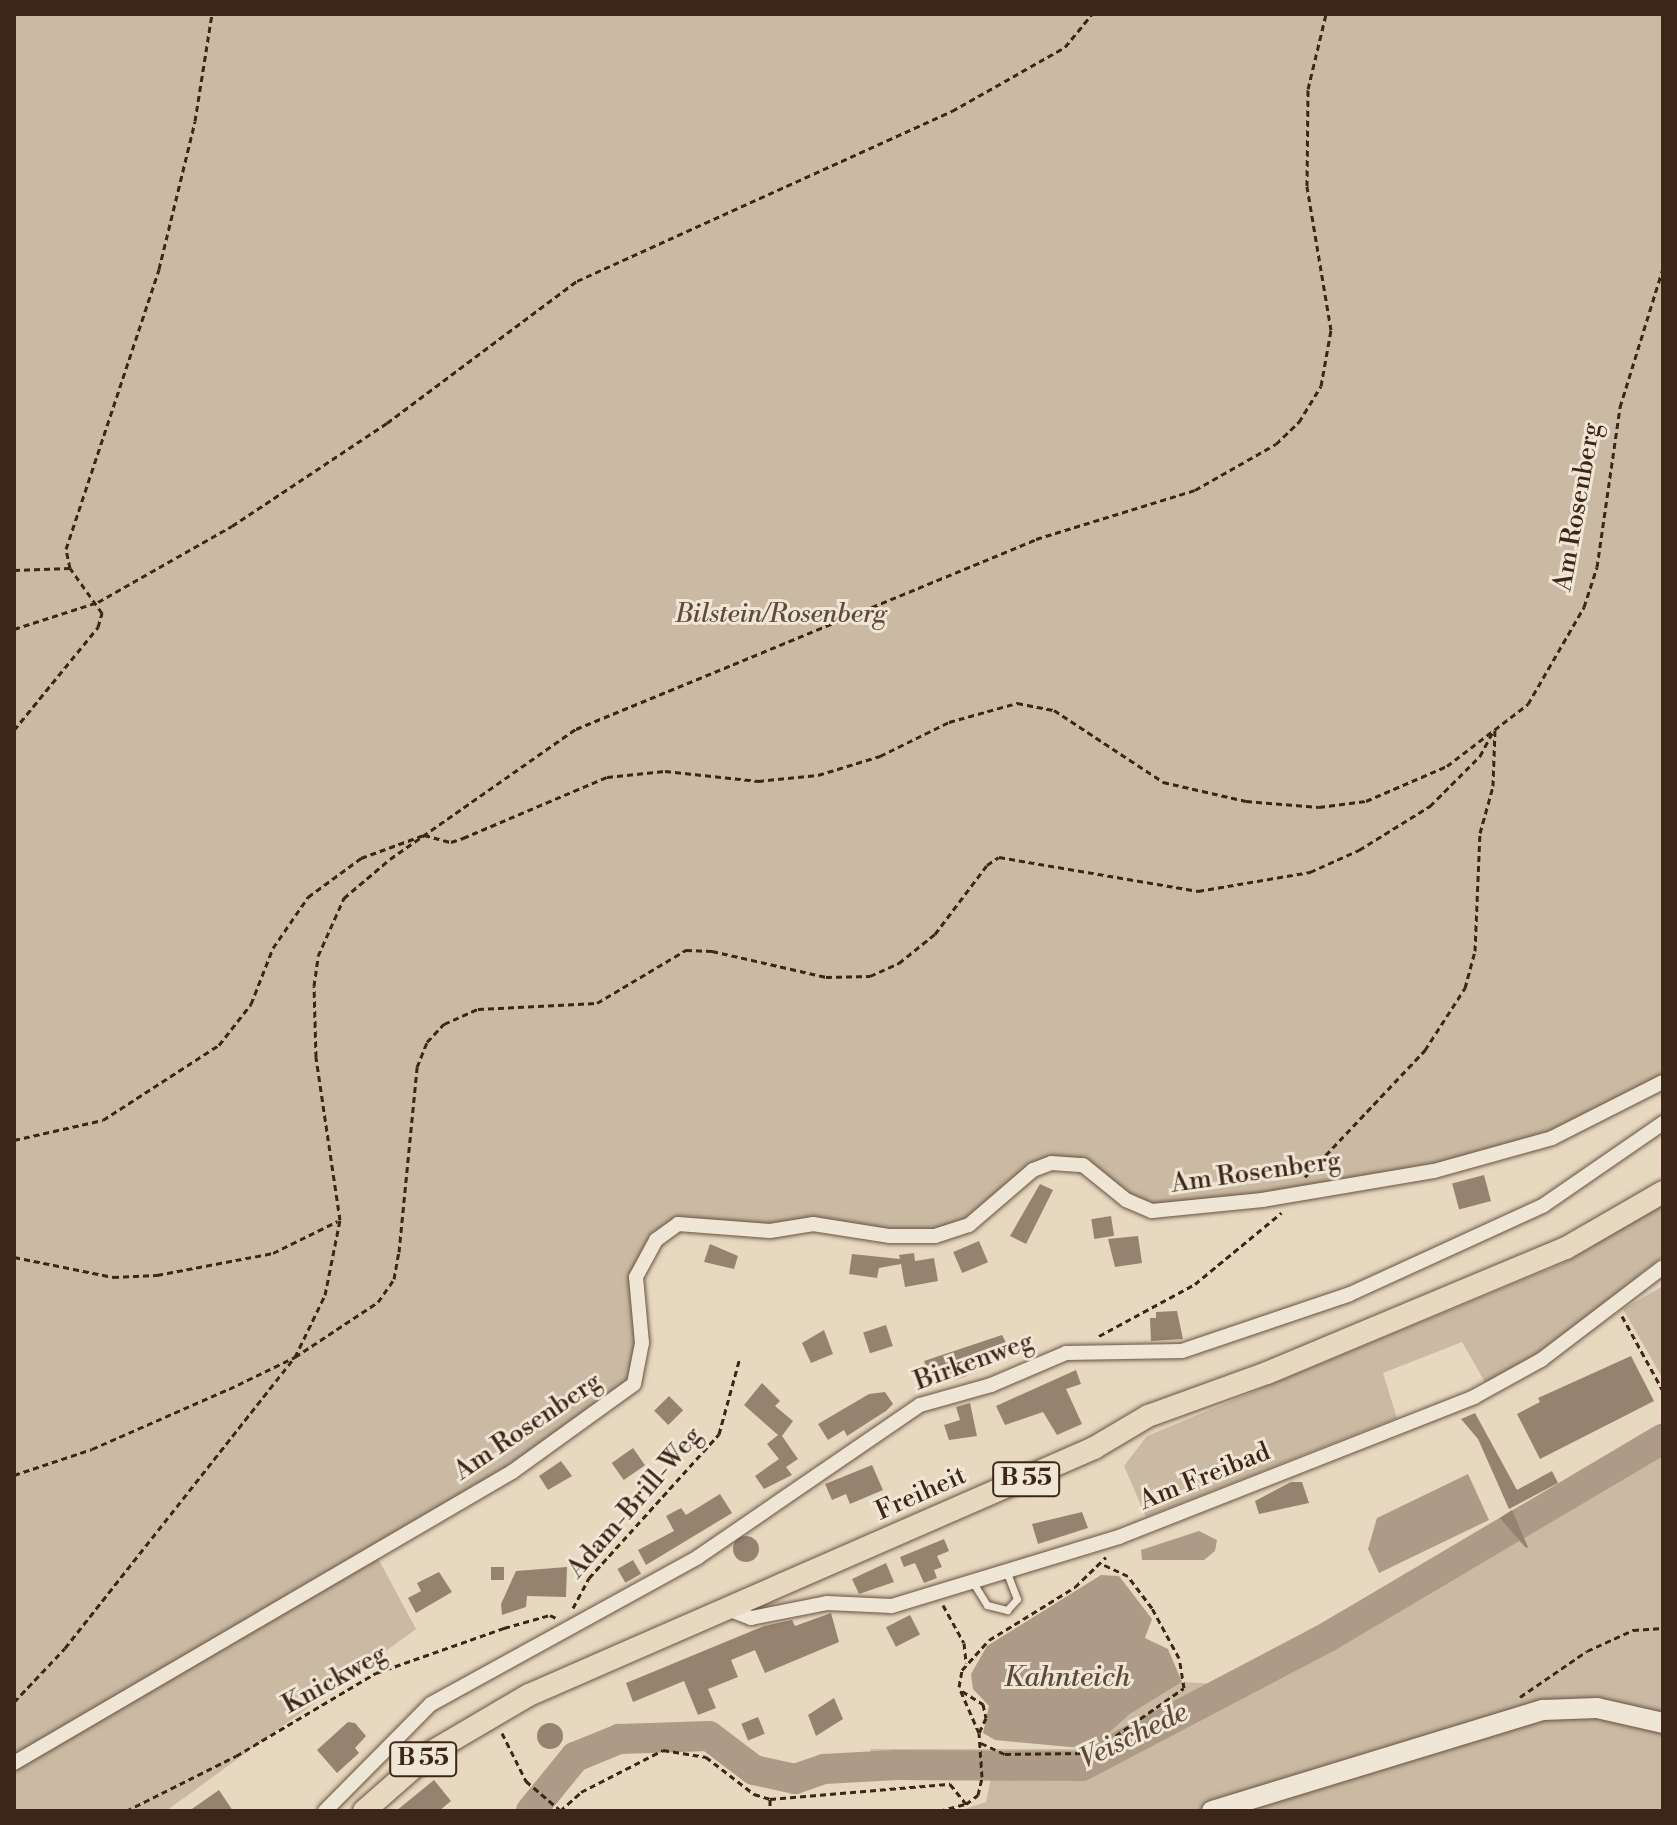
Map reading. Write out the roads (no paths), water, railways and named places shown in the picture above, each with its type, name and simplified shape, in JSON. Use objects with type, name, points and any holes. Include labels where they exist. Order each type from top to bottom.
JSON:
[{"type":"main road","name":"Freiheit","points":[[364,1811],[430,1753],[529,1695],[1094,1448],[1148,1416],[1255,1379],[1566,1248],[1663,1192]]},
{"type":"main road","points":[[1212,1811],[1543,1710],[1597,1708],[1663,1723]]},
{"type":"street","name":"Am Rosenberg","points":[[14,1763],[512,1472],[634,1384],[642,1343],[636,1277],[656,1240],[678,1224],[770,1231],[813,1224],[890,1236],[935,1236],[969,1225],[1033,1170],[1051,1163],[1083,1165],[1126,1200],[1152,1211],[1295,1194],[1434,1171],[1552,1138],[1663,1082]]},
{"type":"street","name":"Birkenweg","points":[[325,1811],[431,1704],[698,1557],[920,1405],[991,1385],[1066,1353],[1182,1351],[1350,1294],[1544,1205],[1663,1123]]},
{"type":"street","name":"Am Freibad","points":[[725,1608],[751,1618],[827,1603],[892,1606],[1119,1537],[1474,1397],[1541,1360],[1663,1267]]},
{"type":"lane","points":[[972,1581],[987,1605],[1007,1610],[1017,1599],[1006,1571]]},
{"type":"water","points":[[1468,1474],[1489,1520],[1379,1573],[1368,1549],[1377,1518]]},
{"type":"water","points":[[1199,1531],[1217,1540],[1215,1551],[1204,1560],[1142,1560],[1141,1550]]},
{"type":"water","name":"Kahnteich","points":[[1101,1575],[1119,1576],[1152,1619],[1145,1638],[1168,1649],[1182,1682],[1130,1714],[1091,1749],[995,1740],[983,1733],[989,1706],[973,1689],[971,1674],[987,1646]]},
{"type":"waterway","name":"Veischede","points":[[531,1811],[575,1757],[619,1739],[709,1736],[754,1770],[795,1779],[824,1769],[897,1765],[1082,1766],[1331,1635],[1663,1439]]},
{"type":"park label","name":"Bilstein/Rosenberg","points":[[781,615]]}]
